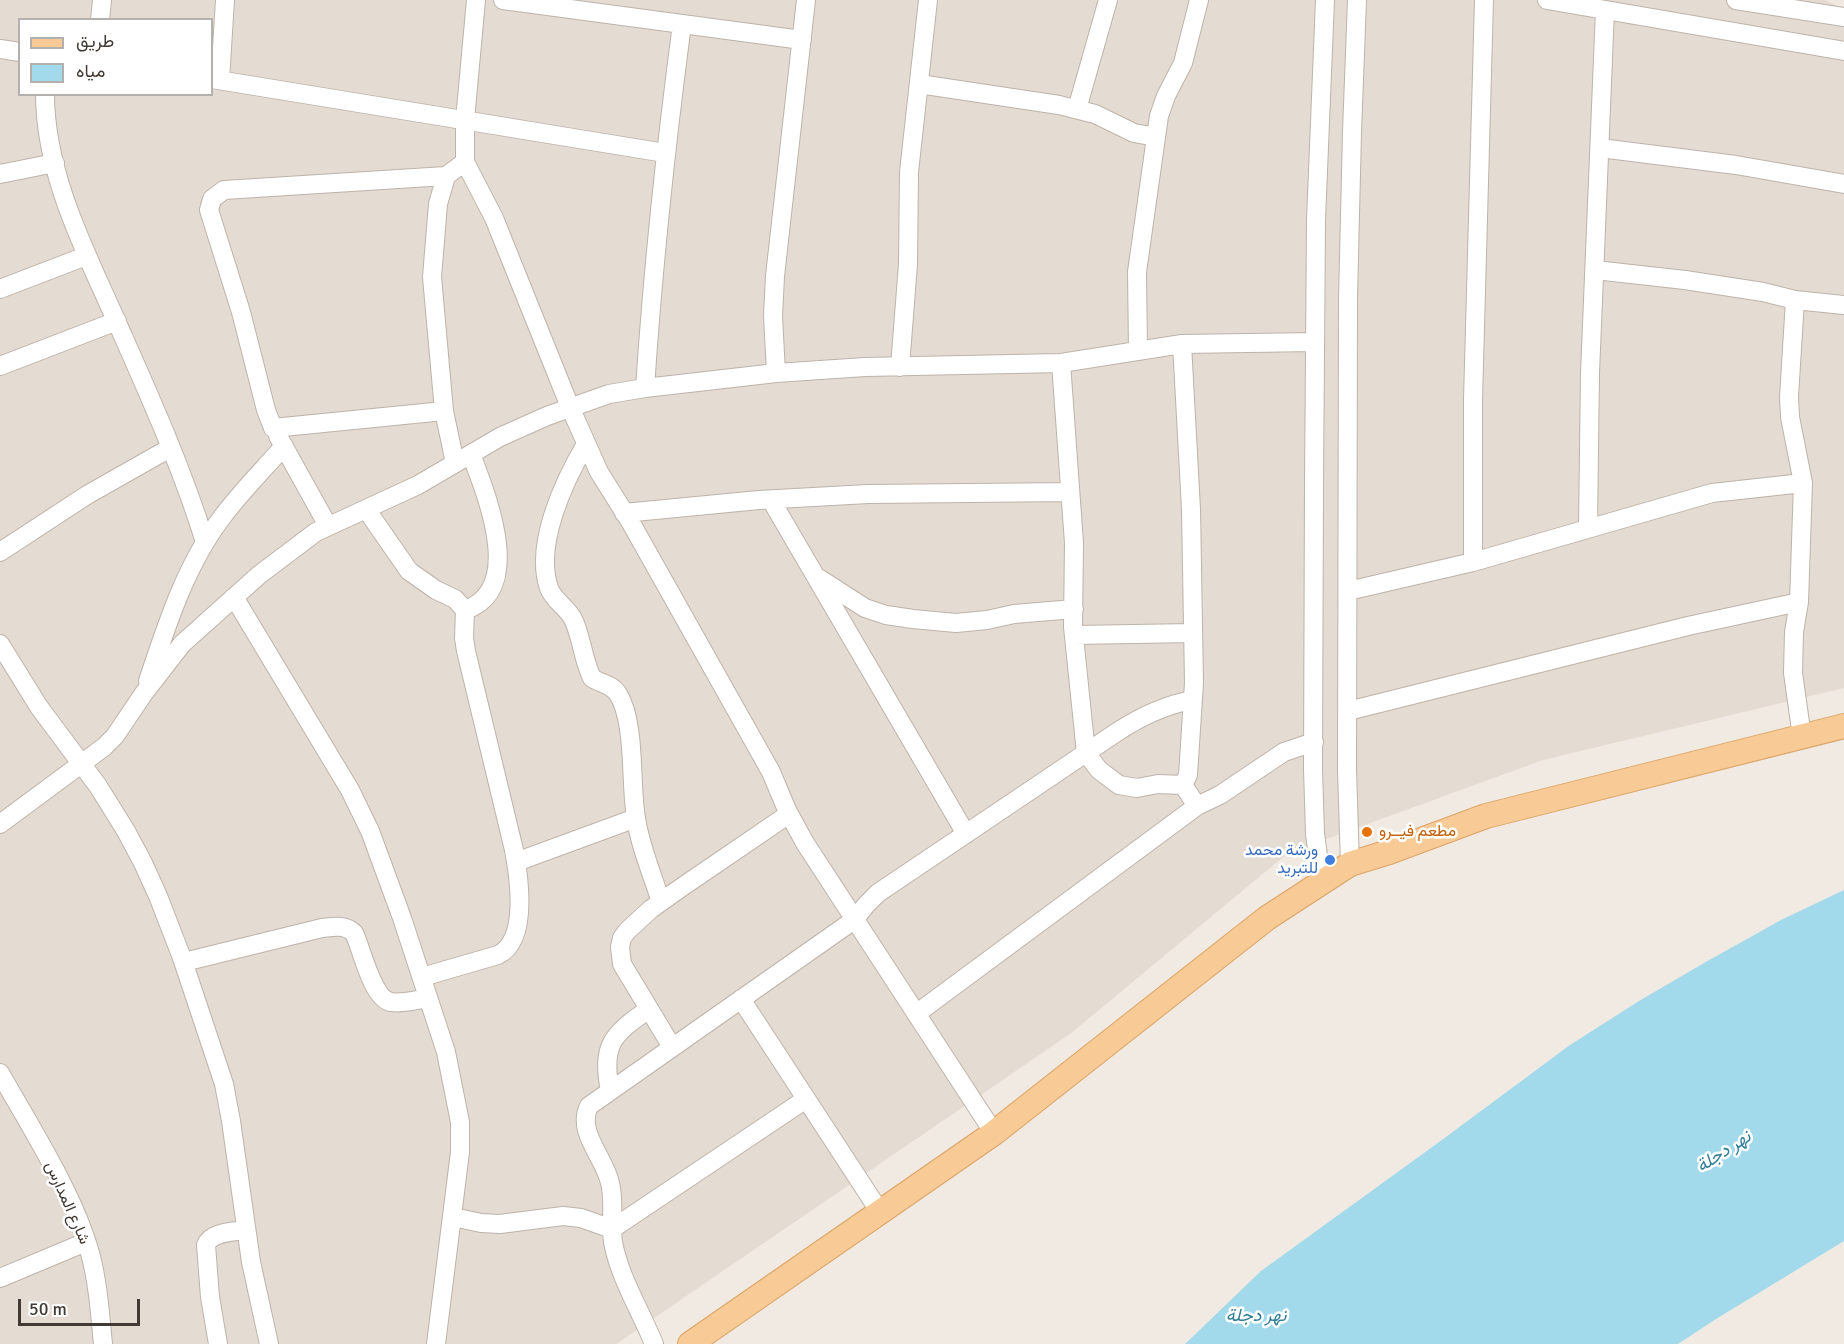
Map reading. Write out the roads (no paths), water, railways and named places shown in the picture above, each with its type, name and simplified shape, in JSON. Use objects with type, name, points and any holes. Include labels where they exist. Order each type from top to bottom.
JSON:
[{"type":"main road","points":[[690,1344],[994,1133],[1267,918],[1350,864],[1486,816],[1844,726]]},
{"type":"street","points":[[100,18],[102,0]]},
{"type":"street","points":[[225,0],[216,80],[665,153]]},
{"type":"street","points":[[476,0],[465,120],[465,162],[494,218],[586,444],[599,472],[771,772],[789,814],[805,843],[994,1133]]},
{"type":"street","points":[[503,0],[802,40]]},
{"type":"street","points":[[776,373],[773,316],[775,276],[806,0]]},
{"type":"street","points":[[900,367],[908,264],[909,172],[928,0]]},
{"type":"street","points":[[1077,109],[1108,0]]},
{"type":"street","points":[[1138,350],[1137,272],[1159,116],[1166,96],[1183,63],[1199,0]]},
{"type":"street","points":[[1322,884],[1315,834],[1315,342],[1316,209],[1325,0]]},
{"type":"street","points":[[1350,864],[1347,770],[1349,221],[1357,0]]},
{"type":"street","points":[[1473,562],[1473,400],[1484,0]]},
{"type":"street","points":[[1547,0],[1844,51]]},
{"type":"street","points":[[1736,0],[1797,4],[1844,17]]},
{"type":"street","points":[[1790,42],[1797,4]]},
{"type":"street","points":[[1588,528],[1589,400],[1605,10]]},
{"type":"street","points":[[645,388],[665,153],[682,24]]},
{"type":"street","points":[[0,49],[18,52]]},
{"type":"street","points":[[919,84],[1077,109],[1095,114],[1134,133],[1156,137]]},
{"type":"street","points":[[45,96],[49,138],[78,237],[148,392],[205,542]]},
{"type":"street","points":[[1600,148],[1736,165],[1844,184]]},
{"type":"street","points":[[328,526],[273,428],[266,410],[241,312],[209,214],[212,199],[224,190],[446,176],[465,162]]},
{"type":"street","points":[[0,174],[55,163]]},
{"type":"street","points":[[446,176],[438,204],[432,277],[444,411],[463,458],[494,517],[497,543],[496,572],[487,595],[476,606],[465,610]]},
{"type":"street","points":[[0,289],[86,256]]},
{"type":"street","points":[[1595,270],[1685,280],[1763,292],[1796,300],[1844,305]]},
{"type":"street","points":[[1796,300],[1788,397],[1803,483],[1799,602],[1794,633],[1793,673],[1802,737]]},
{"type":"street","points":[[0,366],[117,321]]},
{"type":"street","points":[[0,824],[116,736],[144,693],[182,644],[234,597],[316,532],[418,484],[500,437],[547,416],[609,394],[776,373],[865,367],[1061,363],[1182,344],[1315,342]]},
{"type":"street","points":[[1182,344],[1191,509],[1193,633],[1188,775],[1182,785]]},
{"type":"street","points":[[1061,363],[1074,543],[1074,634],[1086,753],[1099,770],[1119,785],[1137,788],[1158,784],[1182,785]]},
{"type":"street","points":[[273,428],[444,411]]},
{"type":"street","points":[[586,444],[573,466],[556,507],[546,544],[547,579],[552,594],[570,612],[592,678],[614,688],[621,699],[628,724],[636,818],[661,902]]},
{"type":"street","points":[[144,693],[171,615],[205,542],[223,516],[284,446]]},
{"type":"street","points":[[0,552],[87,495],[170,448]]},
{"type":"street","points":[[1348,591],[1473,562],[1713,494],[1803,483]]},
{"type":"street","points":[[624,513],[771,500],[948,492],[1070,492]]},
{"type":"street","points":[[771,500],[966,834]]},
{"type":"street","points":[[366,509],[409,572],[436,590],[456,598],[465,610],[466,651],[516,862],[519,906],[512,944],[498,955],[422,977]]},
{"type":"street","points":[[816,576],[865,608],[886,615],[913,619],[956,622],[1074,609]]},
{"type":"street","points":[[234,597],[350,790],[370,831],[446,1052],[460,1122],[460,1152],[436,1344]]},
{"type":"street","points":[[1348,711],[1677,629],[1799,602]]},
{"type":"street","points":[[1074,634],[1193,633]]},
{"type":"street","points":[[0,644],[39,707],[98,786],[143,863],[184,962],[224,1084],[245,1230],[270,1344]]},
{"type":"street","points":[[654,1344],[618,1260],[612,1229],[613,1196],[610,1182],[585,1125],[589,1106],[854,920],[878,893],[1134,721],[1159,709],[1192,700]]},
{"type":"street","points":[[916,1014],[1197,806],[1220,795],[1284,752],[1314,742]]},
{"type":"street","points":[[1182,785],[1197,806]]},
{"type":"street","points":[[672,1047],[622,964],[620,947],[622,938],[661,902],[789,814]]},
{"type":"street","points":[[516,862],[636,818]]},
{"type":"street","points":[[184,962],[322,928],[340,927],[350,929],[354,933],[376,989],[383,999],[393,1002],[428,999]]},
{"type":"street","points":[[741,999],[880,1212]]},
{"type":"street","points":[[610,1091],[607,1061],[611,1044],[621,1029],[649,1009]]},
{"type":"street","name":"شارع المدارس","points":[[0,1074],[5,1093],[56,1173],[86,1242],[97,1292],[103,1344]]},
{"type":"street","points":[[612,1229],[806,1099]]},
{"type":"street","points":[[453,1216],[481,1223],[500,1224],[563,1216],[581,1218],[612,1229]]},
{"type":"street","points":[[218,1344],[210,1297],[206,1245],[208,1240],[214,1236],[245,1230]]},
{"type":"street","points":[[0,1278],[86,1242]]},
{"type":"water","name":"نهر دجلة","points":[[1844,890],[1844,1241],[1678,1344],[1185,1344],[1261,1271],[1570,1045],[1704,963],[1781,920]]},
{"type":"place","name":"مطعم فيــرو","points":[[1367,832]]},
{"type":"place","name":"ورشة محمد للتبريد","points":[[1330,860]]}]
